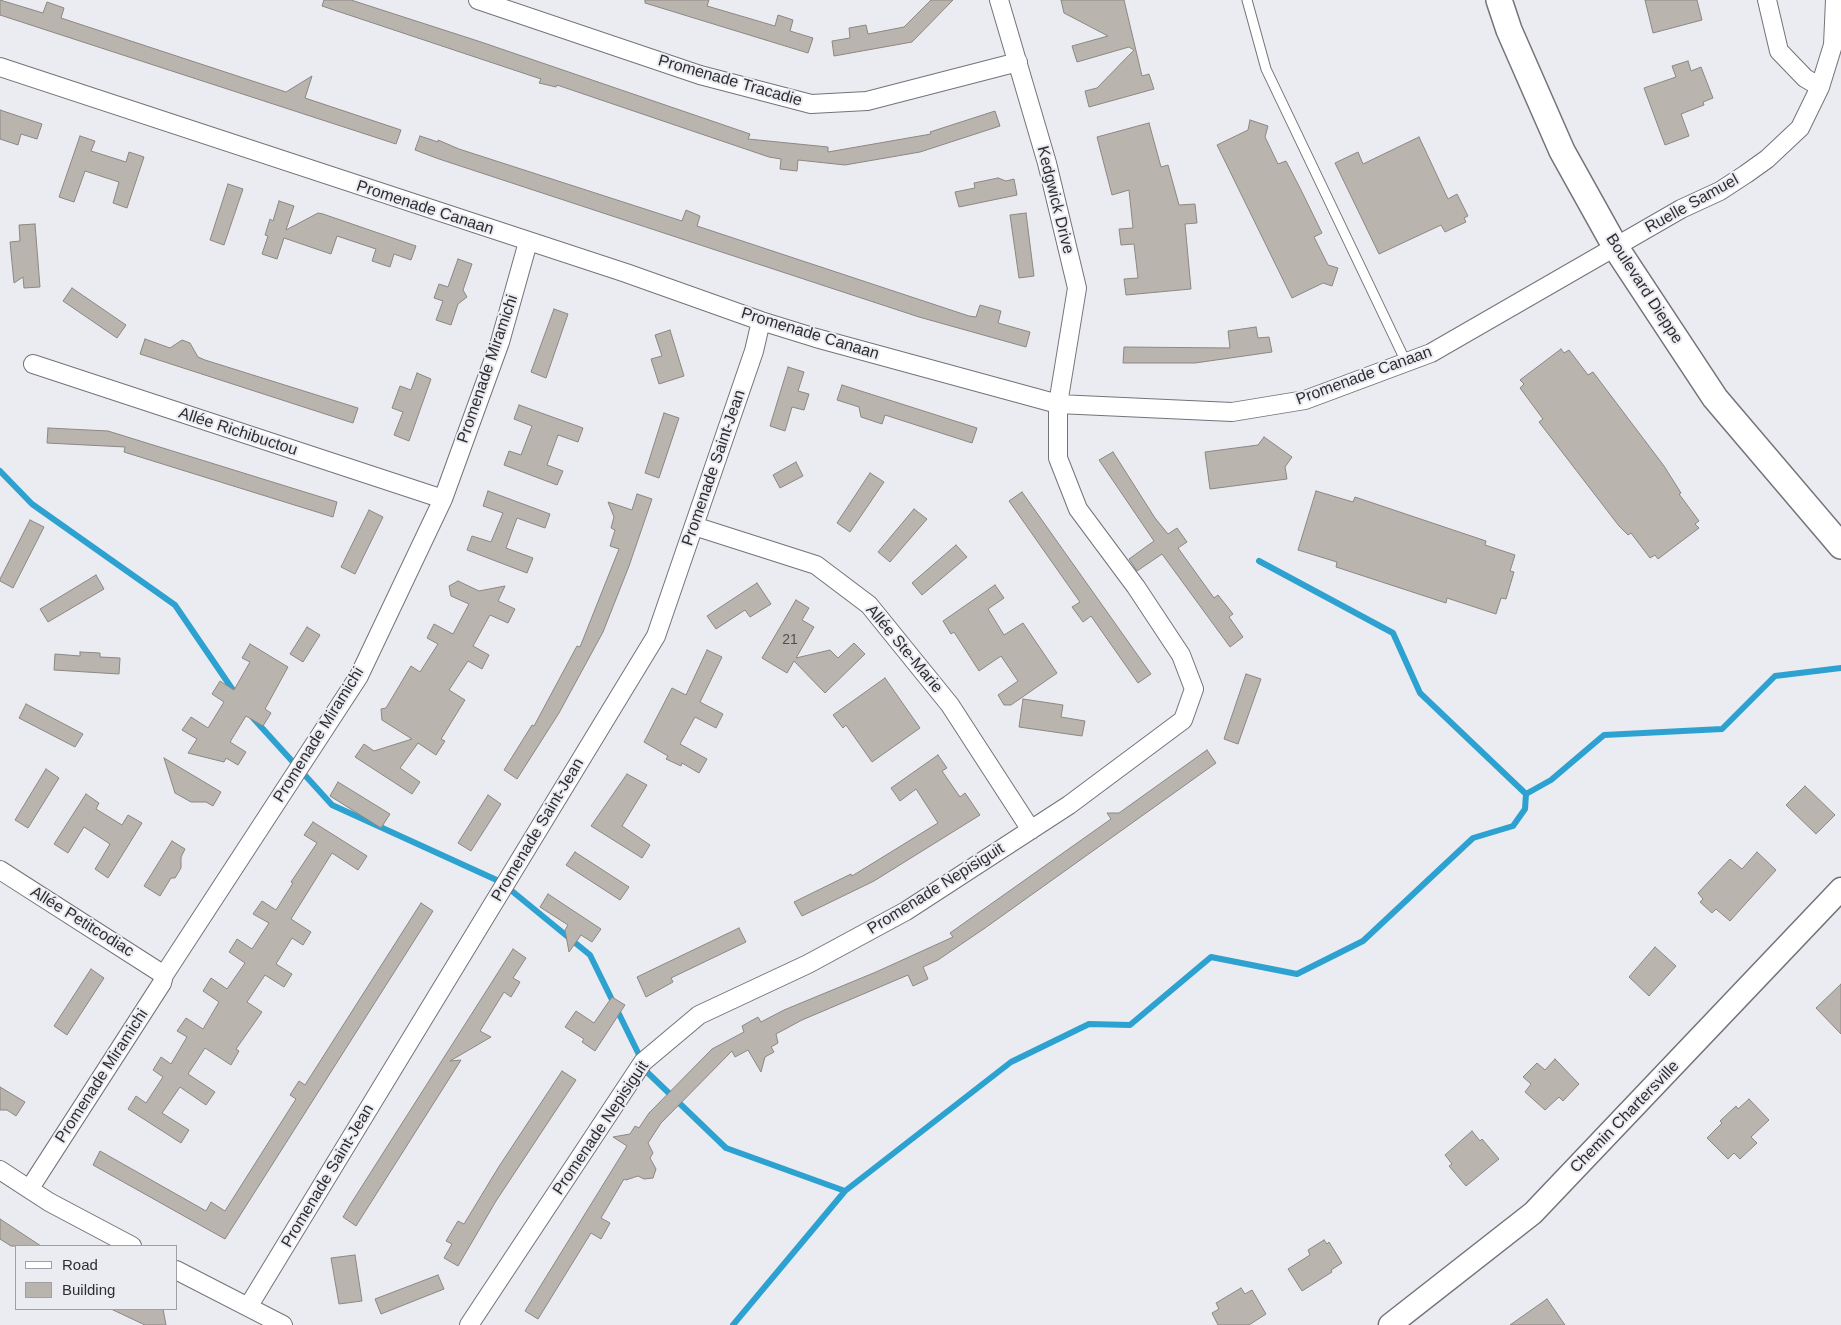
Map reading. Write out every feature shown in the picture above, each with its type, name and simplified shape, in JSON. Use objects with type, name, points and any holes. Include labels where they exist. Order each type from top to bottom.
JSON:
[{"type":"main road","name":"Boulevard Dieppe","points":[[1499,0],[1509,30],[1562,151],[1616,248],[1715,398],[1841,546]]},
{"type":"street","name":"Promenade Tracadie","points":[[478,0],[700,75],[811,104],[867,101],[1018,62]]},
{"type":"street","name":"Kedgwick Drive","points":[[999,0],[1047,163],[1077,288],[1058,404]]},
{"type":"street","points":[[1767,0],[1779,50],[1806,78],[1820,87]]},
{"type":"street","name":"Ruelle Samuel","points":[[1616,248],[1681,209],[1720,191],[1767,159],[1800,128],[1820,87],[1833,45],[1835,0]]},
{"type":"street","name":"Promenade Canaan","points":[[0,67],[626,273],[761,322],[1058,404],[1232,412],[1305,400],[1431,353],[1616,248]]},
{"type":"street","name":"Promenade Miramichi","points":[[30,1188],[162,983],[164,974],[359,676],[443,499],[500,342],[528,242]]},
{"type":"street","name":"Promenade Saint-Jean","points":[[248,1307],[656,636],[754,351],[761,322]]},
{"type":"street","name":"Allée Richibuctou","points":[[33,364],[443,499]]},
{"type":"street","name":"Promenade Nepisiguit","points":[[469,1325],[643,1062],[699,1015],[808,964],[906,911],[1069,805],[1183,720],[1194,689],[1181,655],[1136,587],[1078,509],[1058,458],[1058,404]]},
{"type":"street","name":"Allée Ste-Marie","points":[[694,526],[816,565],[869,605],[950,705],[1031,830]]},
{"type":"street","name":"Allée Petitcodiac","points":[[0,870],[164,974]]},
{"type":"street","name":"Chemin Chartersville","points":[[1390,1325],[1533,1213],[1841,889]]},
{"type":"street","points":[[0,1170],[49,1202],[130,1245]]},
{"type":"street","points":[[178,1271],[283,1325]]},
{"type":"lane","points":[[1247,0],[1266,70],[1406,362]]},
{"type":"building","points":[[0,0],[43,13],[47,2],[64,8],[61,18],[286,92],[312,76],[305,98],[401,130],[396,144],[0,15]]},
{"type":"building","points":[[324,0],[351,0],[481,42],[750,134],[748,139],[828,147],[828,152],[931,134],[930,132],[995,111],[1000,126],[920,152],[845,165],[798,160],[797,171],[780,169],[781,159],[769,157],[557,85],[556,87],[539,83],[541,79],[322,6]]},
{"type":"building","points":[[645,0],[709,0],[707,6],[775,26],[778,15],[793,20],[790,31],[813,38],[808,53],[645,3]]},
{"type":"building","points":[[931,0],[953,0],[912,42],[834,56],[832,41],[850,38],[849,28],[866,25],[868,34],[904,27]]},
{"type":"building","points":[[1061,0],[1124,0],[1142,76],[1149,74],[1154,89],[1089,107],[1085,91],[1097,88],[1134,50],[1129,47],[1077,62],[1072,46],[1108,36],[1064,13]]},
{"type":"building","points":[[1645,0],[1697,0],[1702,20],[1653,33]]},
{"type":"building","points":[[1688,61],[1691,71],[1701,67],[1713,98],[1703,102],[1704,105],[1681,114],[1689,136],[1665,145],[1644,88],[1676,77],[1672,66]]},
{"type":"building","points":[[0,110],[42,124],[37,139],[21,134],[18,145],[0,139]]},
{"type":"building","points":[[1250,120],[1268,126],[1265,137],[1278,164],[1286,161],[1300,188],[1322,233],[1314,237],[1328,265],[1338,268],[1332,286],[1323,283],[1292,298],[1217,145],[1248,130]]},
{"type":"building","points":[[1149,123],[1161,167],[1168,165],[1179,205],[1195,204],[1197,223],[1185,224],[1191,289],[1126,295],[1124,279],[1138,278],[1134,244],[1121,245],[1119,229],[1133,228],[1129,190],[1112,195],[1097,137]]},
{"type":"building","points":[[80,136],[95,141],[91,151],[126,162],[129,152],[144,157],[127,208],[113,203],[119,182],[85,171],[74,202],[59,197]]},
{"type":"building","points":[[420,136],[438,142],[438,140],[459,149],[682,221],[686,210],[700,216],[697,226],[969,316],[976,317],[980,305],[1001,311],[998,323],[1030,332],[1026,347],[919,317],[439,159],[415,150]]},
{"type":"building","points":[[1419,137],[1448,199],[1457,194],[1468,216],[1464,218],[1466,222],[1445,232],[1441,225],[1379,254],[1335,163],[1358,152],[1363,164]]},
{"type":"building","points":[[998,178],[1006,181],[1014,179],[1017,195],[959,207],[955,192],[975,188],[974,183]]},
{"type":"building","points":[[228,184],[243,189],[224,245],[210,240]]},
{"type":"building","points":[[279,201],[294,206],[286,230],[318,213],[323,214],[416,246],[411,260],[394,254],[390,267],[372,261],[376,249],[337,236],[331,254],[284,238],[277,259],[262,254],[268,236],[265,235],[270,219],[273,221]]},
{"type":"building","points":[[1026,213],[1034,276],[1019,278],[1010,215]]},
{"type":"building","points":[[35,224],[40,287],[24,288],[23,277],[14,283],[10,242],[20,241],[19,225]]},
{"type":"building","points":[[458,259],[472,264],[463,290],[467,297],[458,304],[451,325],[436,320],[443,301],[434,298],[439,284],[448,287]]},
{"type":"building","points":[[72,288],[126,325],[117,338],[63,301]]},
{"type":"building","points":[[554,309],[568,314],[546,378],[531,372]]},
{"type":"building","points":[[1256,327],[1258,338],[1269,337],[1272,352],[1195,363],[1123,363],[1124,347],[1230,348],[1228,331]]},
{"type":"building","points":[[670,330],[684,376],[659,384],[651,359],[662,356],[655,335]]},
{"type":"building","points":[[145,339],[170,348],[182,340],[190,343],[198,357],[205,360],[358,408],[353,423],[140,354]]},
{"type":"building","points":[[1561,349],[1564,353],[1569,350],[1588,375],[1593,372],[1664,466],[1681,493],[1679,494],[1699,521],[1695,524],[1699,528],[1658,559],[1655,555],[1650,558],[1631,533],[1628,535],[1619,526],[1539,422],[1543,419],[1520,388],[1524,384],[1520,380]]},
{"type":"building","points":[[788,367],[804,372],[798,391],[809,394],[804,410],[792,407],[785,431],[770,426]]},
{"type":"building","points":[[417,373],[431,379],[409,441],[394,435],[403,412],[392,408],[400,386],[411,390]]},
{"type":"building","points":[[842,385],[977,428],[972,443],[885,415],[882,424],[861,417],[859,407],[837,400]]},
{"type":"building","points":[[519,405],[583,428],[578,442],[558,435],[547,465],[563,471],[557,485],[504,465],[509,451],[521,455],[532,426],[514,419]]},
{"type":"building","points":[[664,413],[679,418],[659,478],[645,473]]},
{"type":"building","points":[[48,428],[108,431],[337,502],[333,517],[124,452],[125,447],[47,443]]},
{"type":"building","points":[[1264,437],[1292,457],[1285,467],[1287,479],[1210,489],[1205,452],[1258,445]]},
{"type":"building","points":[[1113,452],[1155,518],[1168,534],[1177,528],[1187,542],[1178,548],[1214,598],[1218,595],[1233,614],[1229,617],[1243,637],[1230,647],[1162,554],[1137,571],[1129,559],[1154,541],[1099,460]]},
{"type":"building","points":[[796,462],[803,476],[780,488],[773,475]]},
{"type":"building","points":[[870,473],[884,482],[850,532],[837,523]]},
{"type":"building","points":[[488,491],[550,514],[545,528],[517,518],[506,548],[533,558],[527,573],[467,550],[472,536],[491,542],[503,513],[483,506]]},
{"type":"building","points":[[1316,491],[1353,502],[1355,497],[1486,541],[1485,545],[1515,555],[1510,571],[1514,572],[1506,599],[1501,598],[1496,614],[1447,598],[1446,603],[1336,567],[1337,562],[1298,550]]},
{"type":"building","points":[[1022,492],[1151,674],[1138,683],[1091,616],[1083,622],[1072,607],[1080,602],[1009,501]]},
{"type":"building","points":[[637,494],[652,499],[629,566],[603,632],[559,713],[517,779],[504,770],[532,725],[534,726],[577,646],[580,647],[619,549],[610,546],[615,530],[611,528],[614,517],[608,502],[632,510]]},
{"type":"building","points":[[914,509],[927,519],[890,562],[878,552]]},
{"type":"building","points":[[369,510],[383,517],[355,574],[341,567]]},
{"type":"building","points":[[30,520],[44,527],[13,588],[0,581],[0,579]]},
{"type":"building","points":[[956,545],[967,557],[922,595],[912,583]]},
{"type":"building","points":[[96,575],[104,589],[48,622],[40,609]]},
{"type":"building","points":[[458,581],[479,591],[505,586],[498,601],[515,609],[508,623],[490,615],[473,646],[489,655],[482,669],[468,661],[449,690],[465,700],[441,739],[445,741],[436,755],[418,743],[400,768],[420,782],[412,794],[355,757],[364,744],[374,751],[412,739],[382,720],[381,709],[386,708],[411,666],[420,672],[438,644],[427,638],[434,624],[453,634],[469,604],[451,596],[449,586]]},
{"type":"building","points":[[757,583],[771,604],[750,617],[745,610],[716,629],[707,616]]},
{"type":"building","points":[[995,585],[1004,598],[988,609],[1004,635],[1023,623],[1057,673],[1011,705],[1004,705],[998,695],[1018,681],[1001,656],[979,671],[954,632],[951,634],[943,621]]},
{"type":"building","points":[[796,600],[809,608],[802,620],[814,627],[796,658],[830,650],[838,658],[854,643],[865,654],[825,693],[794,661],[787,673],[762,658]]},
{"type":"building","points":[[307,627],[320,635],[303,662],[290,654]]},
{"type":"building","points":[[250,644],[288,667],[265,709],[271,713],[263,726],[246,716],[230,742],[246,752],[238,765],[226,758],[224,762],[188,753],[197,739],[182,730],[191,717],[208,728],[224,702],[212,694],[220,681],[234,690],[250,662],[242,658]]},
{"type":"building","points":[[707,650],[722,657],[700,702],[723,714],[716,728],[695,717],[680,744],[707,759],[699,773],[682,763],[681,766],[666,759],[668,756],[644,742],[672,688],[686,695]]},
{"type":"building","points":[[80,652],[100,653],[100,657],[120,658],[119,674],[54,670],[55,654],[80,656]]},
{"type":"building","points":[[1246,674],[1261,679],[1238,744],[1224,739]]},
{"type":"building","points":[[885,678],[920,728],[872,762],[846,725],[843,728],[833,715]]},
{"type":"building","points":[[1023,699],[1063,705],[1061,717],[1085,721],[1082,736],[1019,727]]},
{"type":"building","points":[[26,704],[83,734],[75,747],[19,718]]},
{"type":"building","points":[[1207,750],[1216,763],[985,928],[938,960],[923,967],[928,979],[913,986],[908,975],[802,1020],[776,1034],[778,1043],[771,1047],[774,1052],[765,1057],[761,1072],[748,1050],[735,1057],[732,1051],[661,1123],[648,1143],[653,1153],[650,1158],[656,1169],[653,1178],[644,1179],[638,1176],[624,1179],[601,1218],[610,1223],[601,1239],[591,1233],[538,1319],[525,1311],[627,1146],[613,1137],[630,1134],[635,1126],[639,1128],[649,1113],[712,1049],[744,1032],[742,1026],[758,1017],[761,1022],[784,1010],[876,972],[953,937],[950,933],[1111,819],[1107,813],[1119,813]]},
{"type":"building","points":[[938,755],[947,768],[942,771],[960,797],[965,793],[980,815],[874,881],[802,916],[794,902],[851,874],[852,876],[938,823],[916,789],[900,801],[891,788]]},
{"type":"building","points":[[164,758],[221,792],[213,806],[206,802],[191,802],[175,793]]},
{"type":"building","points":[[46,769],[59,778],[28,828],[15,820]]},
{"type":"building","points":[[627,774],[647,785],[622,826],[650,845],[642,858],[591,826]]},
{"type":"building","points":[[338,782],[390,814],[381,828],[330,796]]},
{"type":"building","points":[[1805,786],[1835,815],[1816,834],[1786,805]]},
{"type":"building","points":[[86,794],[99,803],[96,809],[122,825],[128,815],[142,823],[108,878],[95,869],[110,844],[84,827],[68,853],[54,844]]},
{"type":"building","points":[[488,795],[501,804],[471,851],[458,843]]},
{"type":"building","points":[[313,822],[367,856],[358,870],[332,853],[291,919],[311,932],[303,945],[292,938],[276,964],[292,974],[284,987],[265,975],[247,1002],[262,1012],[236,1049],[239,1051],[231,1065],[205,1048],[188,1074],[215,1092],[206,1105],[180,1087],[162,1113],[189,1130],[181,1143],[128,1109],[136,1096],[146,1103],[163,1077],[153,1070],[161,1057],[171,1064],[187,1037],[177,1031],[186,1018],[203,1029],[219,1002],[203,991],[211,978],[227,989],[245,963],[229,952],[237,939],[252,949],[269,923],[253,914],[262,901],[276,910],[293,883],[291,882],[317,843],[304,835]]},
{"type":"building","points":[[172,841],[185,849],[181,857],[181,868],[175,878],[171,878],[160,896],[144,886]]},
{"type":"building","points":[[575,852],[629,887],[620,900],[566,865]]},
{"type":"building","points":[[1757,852],[1776,870],[1730,921],[1716,909],[1712,913],[1700,902],[1703,899],[1698,893],[1730,859],[1742,869]]},
{"type":"building","points":[[548,894],[601,929],[592,942],[581,935],[569,952],[565,930],[568,925],[540,907]]},
{"type":"building","points":[[421,903],[433,911],[225,1239],[93,1165],[100,1151],[206,1211],[211,1202],[225,1211],[296,1099],[290,1095],[299,1081],[305,1085]]},
{"type":"building","points":[[739,928],[746,942],[671,978],[673,982],[646,997],[637,977]]},
{"type":"building","points":[[1655,947],[1676,966],[1649,996],[1629,977]]},
{"type":"building","points":[[513,949],[526,958],[513,978],[520,982],[511,997],[504,992],[480,1031],[491,1037],[450,1061],[461,1060],[356,1226],[343,1217]]},
{"type":"building","points":[[91,969],[104,978],[67,1035],[54,1026]]},
{"type":"building","points":[[1841,984],[1841,1034],[1816,1008]]},
{"type":"building","points":[[612,997],[625,1005],[595,1051],[582,1042],[584,1039],[565,1027],[576,1011],[594,1023]]},
{"type":"building","points":[[1555,1059],[1579,1084],[1563,1101],[1559,1097],[1545,1110],[1525,1092],[1531,1084],[1523,1077],[1537,1063],[1545,1070]]},
{"type":"building","points":[[562,1071],[576,1080],[496,1201],[458,1266],[444,1258],[452,1244],[446,1241],[458,1221],[464,1224],[498,1168]]},
{"type":"building","points":[[0,1087],[25,1102],[16,1116],[7,1110],[0,1110]]},
{"type":"building","points":[[1749,1099],[1769,1120],[1751,1137],[1757,1143],[1740,1159],[1734,1153],[1728,1159],[1707,1138],[1722,1123],[1720,1121],[1736,1106],[1738,1109]]},
{"type":"building","points":[[1472,1131],[1480,1141],[1482,1139],[1499,1159],[1466,1186],[1449,1166],[1452,1164],[1445,1155]]},
{"type":"building","points":[[0,1219],[39,1245],[11,1246],[0,1239]]},
{"type":"building","points":[[1324,1240],[1327,1244],[1329,1242],[1342,1263],[1331,1270],[1332,1272],[1302,1291],[1288,1269],[1310,1255],[1308,1250]]},
{"type":"building","points":[[355,1255],[362,1301],[339,1304],[331,1258]]},
{"type":"building","points":[[438,1275],[444,1289],[381,1314],[375,1299]]},
{"type":"building","points":[[1241,1288],[1245,1294],[1252,1290],[1266,1314],[1249,1325],[1218,1325],[1212,1313],[1219,1309],[1216,1303]]},
{"type":"building","points":[[1547,1299],[1565,1325],[1510,1325]]},
{"type":"building","points":[[113,1310],[163,1310],[166,1325],[145,1325]]},
{"type":"waterway","points":[[0,471],[32,504],[175,605],[237,696]]},
{"type":"waterway","points":[[1259,561],[1393,633],[1420,693],[1526,794]]},
{"type":"waterway","points":[[1526,794],[1551,780],[1604,735],[1722,729],[1775,676],[1841,668]]},
{"type":"waterway","points":[[253,718],[332,805],[501,882],[590,955],[648,1073],[726,1148],[845,1191]]},
{"type":"waterway","points":[[733,1325],[845,1191],[1011,1062],[1089,1024],[1130,1025],[1211,957],[1297,974],[1363,941],[1473,838],[1513,826],[1525,809],[1526,794]]}]
